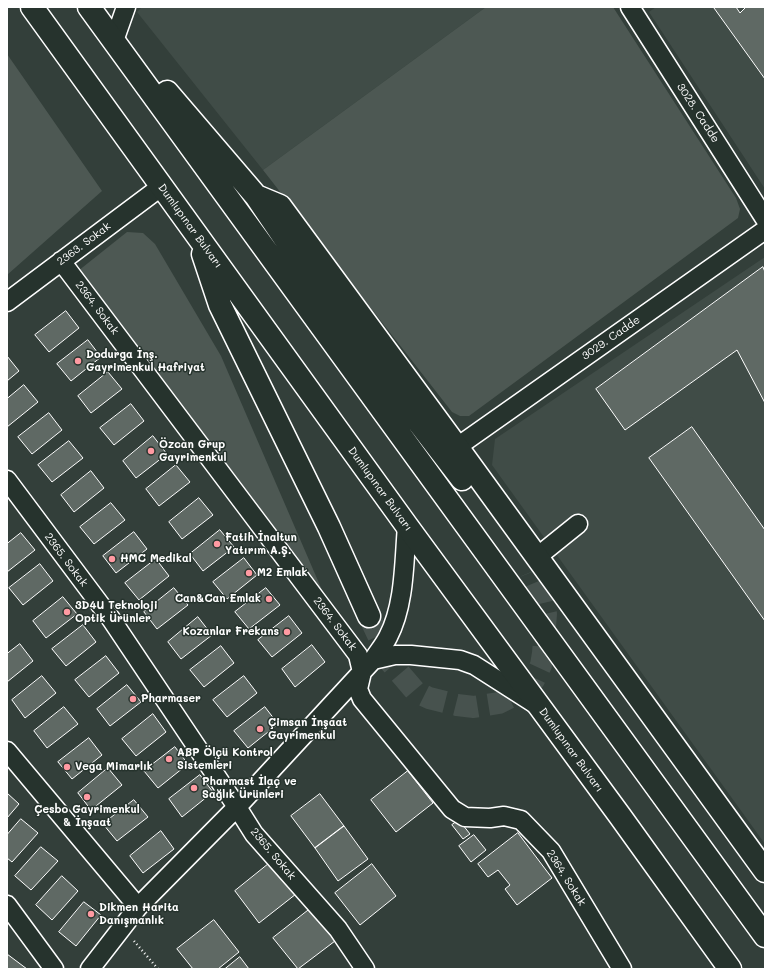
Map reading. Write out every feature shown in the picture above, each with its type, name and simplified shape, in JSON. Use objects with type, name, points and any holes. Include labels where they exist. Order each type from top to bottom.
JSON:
[{"type":"highway","name":"Dumlupınar Bulvarı","points":[[32,7],[407,526],[730,969]]},
{"type":"highway","points":[[89,7],[765,936]]},
{"type":"highway","points":[[117,46],[140,60],[256,196],[298,258],[386,380],[534,564],[765,871]]},
{"type":"highway","points":[[256,196],[280,206],[457,447],[534,564]]},
{"type":"highway","points":[[195,232],[220,305],[329,527],[369,616]]},
{"type":"street","points":[[117,46],[126,7]]},
{"type":"street","name":"3028. Cadde","points":[[630,7],[765,218]]},
{"type":"street","name":"2363. Sokak","points":[[7,302],[162,186]]},
{"type":"street","name":"3029. Cadde","points":[[457,447],[765,230]]},
{"type":"street","name":"2364. Sokak","points":[[61,261],[367,666],[358,689],[362,699],[452,809],[464,817],[490,818],[504,816],[521,820],[551,851],[622,969]]},
{"type":"street","name":"2365. Sokak","points":[[7,480],[111,619],[254,834],[338,929],[365,969]]},
{"type":"street","points":[[534,564],[578,524]]},
{"type":"street","points":[[90,969],[138,907],[237,807],[367,666],[388,636],[398,610],[407,526]]},
{"type":"street","points":[[367,666],[395,655],[411,655],[460,660],[474,665],[540,707]]},
{"type":"street","points":[[7,751],[138,907]]},
{"type":"street","points":[[7,906],[54,969]]},
{"type":"path","points":[[132,939],[158,969]]},
{"type":"shaded area","points":[[142,7],[486,7],[263,170],[137,12]]},
{"type":"shaded area","points":[[486,7],[613,7],[736,198],[740,209],[738,218],[469,416],[460,416],[452,412],[263,170]]},
{"type":"shaded area","points":[[656,7],[765,7],[765,189],[649,12]]},
{"type":"shaded area","points":[[7,54],[102,191],[7,275]]},
{"type":"shaded area","points":[[127,232],[143,233],[155,244],[221,356],[328,604],[78,271]]},
{"type":"shaded area","points":[[765,257],[765,844],[492,465],[495,439]]},
{"type":"building","points":[[736,7],[740,13],[746,7],[765,7],[765,79],[714,8]]},
{"type":"building","points":[[763,267],[765,272],[765,403],[737,350],[625,430],[596,389]]},
{"type":"building","points":[[66,311],[79,328],[49,352],[35,335]]},
{"type":"building","points":[[88,340],[101,357],[71,381],[57,364]]},
{"type":"building","points":[[7,356],[19,371],[7,381]]},
{"type":"building","points":[[108,372],[122,389],[91,413],[78,396]]},
{"type":"building","points":[[24,385],[38,402],[7,427],[7,399]]},
{"type":"building","points":[[131,404],[144,421],[114,445],[100,428]]},
{"type":"building","points":[[49,413],[62,430],[32,454],[18,437]]},
{"type":"building","points":[[692,427],[765,530],[765,621],[649,458]]},
{"type":"building","points":[[153,436],[167,454],[136,478],[123,461]]},
{"type":"building","points":[[69,441],[83,458],[52,482],[38,465]]},
{"type":"building","points":[[176,465],[190,482],[159,506],[146,489]]},
{"type":"building","points":[[91,471],[104,488],[74,512],[61,495]]},
{"type":"building","points":[[199,498],[213,515],[182,539],[169,522]]},
{"type":"building","points":[[111,503],[125,520],[94,544],[80,527]]},
{"type":"building","points":[[220,530],[234,547],[203,571],[190,554]]},
{"type":"building","points":[[134,532],[147,549],[116,573],[103,556]]},
{"type":"building","points":[[21,533],[35,550],[7,572],[7,544]]},
{"type":"building","points":[[244,558],[257,575],[227,599],[213,582]]},
{"type":"building","points":[[156,559],[169,576],[139,600],[125,583]]},
{"type":"building","points":[[40,564],[53,581],[23,605],[9,588]]},
{"type":"building","points":[[174,588],[188,605],[157,629],[144,612]]},
{"type":"building","points":[[266,588],[280,605],[249,629],[235,612]]},
{"type":"building","points":[[63,597],[77,614],[46,638],[33,621]]},
{"type":"building","points":[[289,616],[302,633],[272,657],[258,640]]},
{"type":"building","points":[[198,617],[212,635],[181,659],[168,642]]},
{"type":"building","points":[[83,625],[96,642],[66,666],[52,649]]},
{"type":"building","points":[[20,644],[33,661],[7,682],[7,654]]},
{"type":"building","points":[[312,645],[325,662],[295,687],[282,669]]},
{"type":"building","points":[[221,646],[234,663],[204,687],[190,670]]},
{"type":"building","points":[[106,656],[119,673],[89,697],[75,680]]},
{"type":"building","points":[[42,676],[56,693],[25,718],[12,700]]},
{"type":"building","points":[[244,676],[257,693],[227,717],[213,700]]},
{"type":"building","points":[[127,685],[141,702],[110,726],[97,709]]},
{"type":"building","points":[[64,707],[78,724],[47,748],[34,731]]},
{"type":"building","points":[[265,707],[278,724],[248,748],[234,731]]},
{"type":"building","points":[[153,714],[166,732],[136,756],[122,739]]},
{"type":"building","points":[[89,738],[102,755],[72,779],[58,762]]},
{"type":"building","points":[[175,747],[188,764],[158,788],[144,771]]},
{"type":"building","points":[[108,768],[122,785],[91,810],[78,793]]},
{"type":"building","points":[[408,771],[433,803],[396,832],[371,800]]},
{"type":"building","points":[[200,775],[213,792],[182,817],[169,799]]},
{"type":"building","points":[[7,793],[19,804],[7,818]]},
{"type":"building","points":[[320,794],[344,826],[315,848],[291,816]]},
{"type":"building","points":[[134,800],[148,817],[117,841],[103,824]]},
{"type":"building","points":[[21,819],[38,833],[12,862],[7,858],[7,835]]},
{"type":"building","points":[[459,820],[470,834],[463,839],[452,825]]},
{"type":"building","points":[[344,826],[368,859],[338,881],[315,848]]},
{"type":"building","points":[[161,831],[174,849],[143,873],[130,856]]},
{"type":"building","points":[[518,833],[552,878],[517,905],[505,889],[510,885],[498,870],[488,877],[478,864]]},
{"type":"building","points":[[474,835],[486,850],[471,862],[459,846]]},
{"type":"building","points":[[41,847],[58,861],[31,890],[15,876]]},
{"type":"building","points":[[271,862],[296,894],[259,923],[235,891]]},
{"type":"building","points":[[372,864],[396,896],[360,925],[335,893]]},
{"type":"building","points":[[62,876],[78,891],[52,920],[36,905]]},
{"type":"building","points":[[84,902],[101,915],[76,946],[59,932]]},
{"type":"building","points":[[310,909],[335,941],[298,969],[273,938]]},
{"type":"building","points":[[214,920],[239,952],[218,969],[193,969],[177,949]]},
{"type":"building","points":[[7,954],[27,969],[7,969]]},
{"type":"building","points":[[240,957],[249,969],[225,969]]},
{"type":"tunnel","points":[[369,616],[391,663],[415,691],[429,698],[457,705],[474,707],[499,703],[517,694],[534,680],[541,665],[546,614],[543,601],[531,572]]},
{"type":"place","name":"Dodurga İnş. Gayrimenkul Hafriyat","points":[[78,361]]},
{"type":"place","name":"Özcan Grup Gayrimenkul","points":[[151,451]]},
{"type":"place","name":"Fatih İnaltun Yatırım A.Ş.","points":[[217,544]]},
{"type":"place","name":"HMC Medikal","points":[[112,559]]},
{"type":"place","name":"M2 Emlak","points":[[249,573]]},
{"type":"place","name":"Can&Can Emlak","points":[[269,599]]},
{"type":"place","name":"3D4U Teknoloji Optik Ürünler","points":[[67,612]]},
{"type":"place","name":"Kozanlar Frekans","points":[[287,632]]},
{"type":"place","name":"Pharmaser","points":[[133,699]]},
{"type":"place","name":"Çimsan İnşaat Gayrimenkul","points":[[260,729]]},
{"type":"place","name":"ABP Ölçü Kontrol Sistemleri","points":[[169,759]]},
{"type":"place","name":"Vega Mimarlık","points":[[67,767]]},
{"type":"place","name":"Pharmast İlaç ve Sağlık Ürünleri","points":[[194,788]]},
{"type":"place","name":"Çesbo Gayrimenkul & İnşaat","points":[[87,797]]},
{"type":"place","name":"Dikmen Harita Danışmanlık","points":[[91,914]]}]
